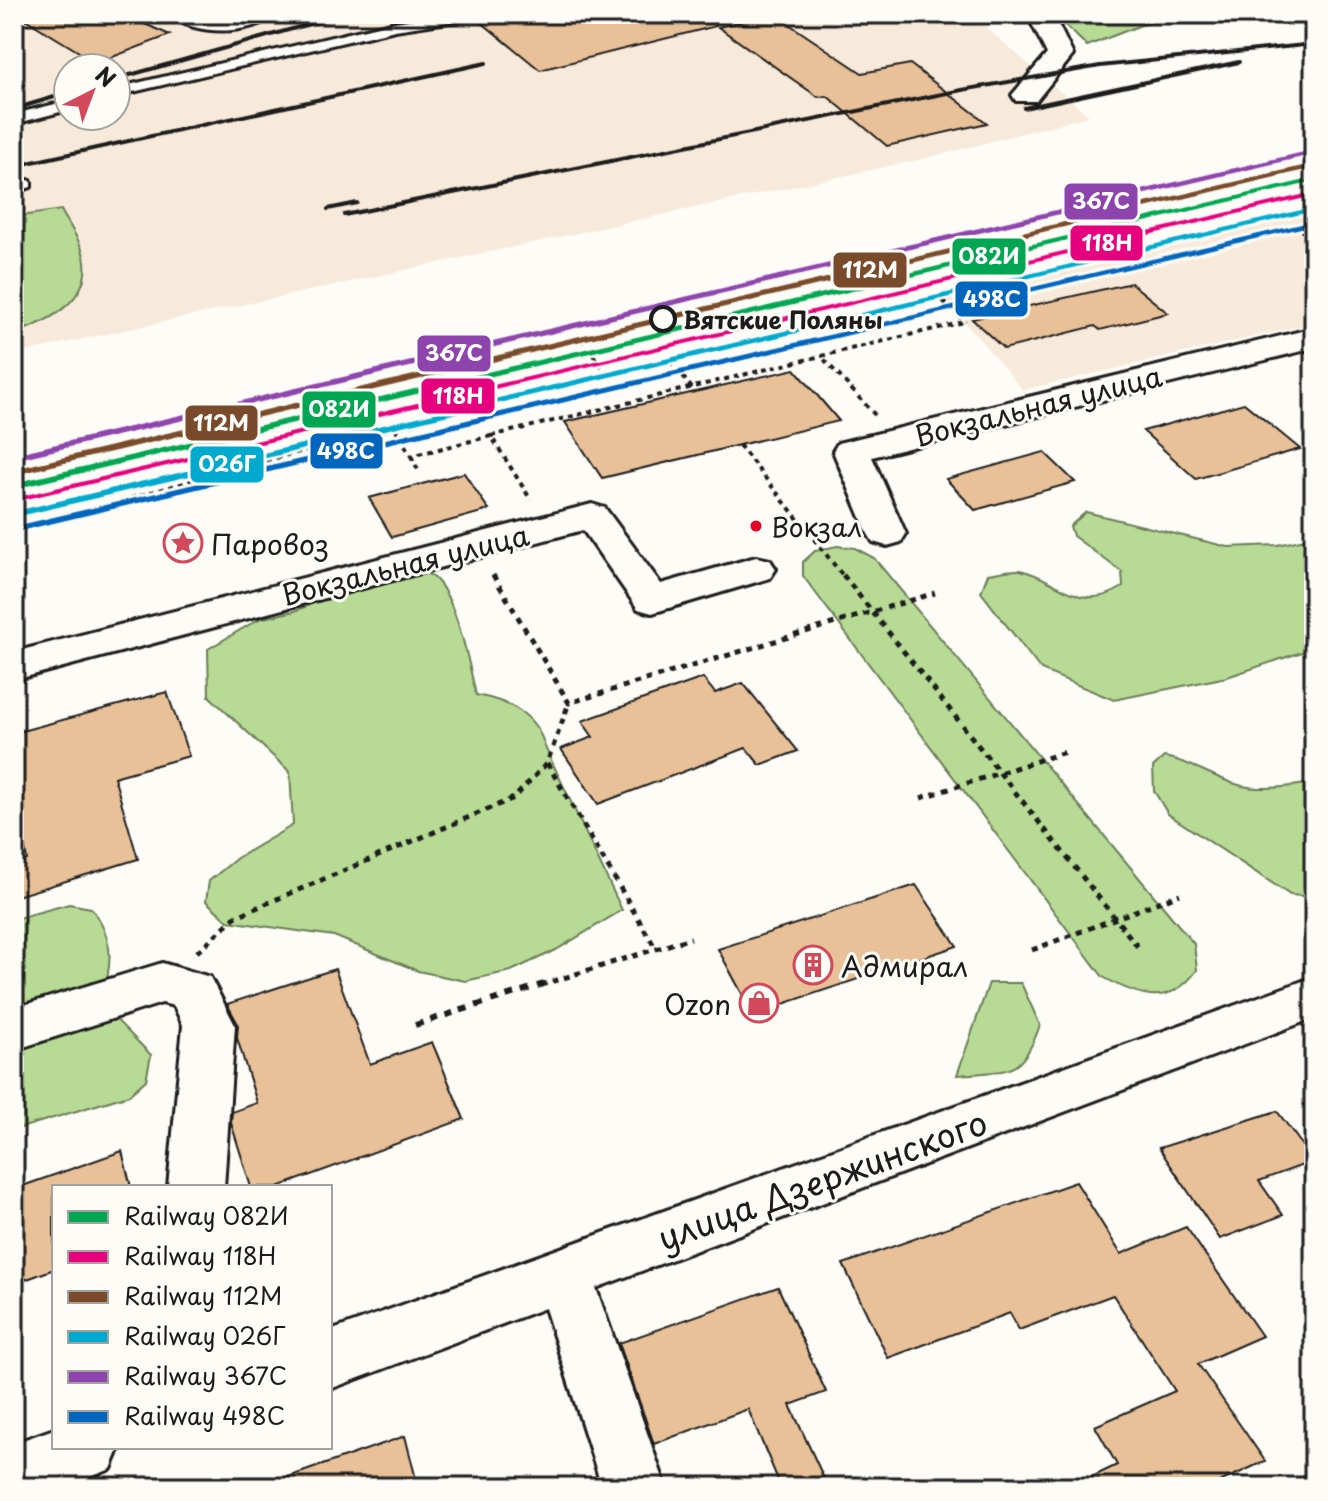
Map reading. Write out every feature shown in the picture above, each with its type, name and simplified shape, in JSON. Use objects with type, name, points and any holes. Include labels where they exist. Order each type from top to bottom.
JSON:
[{"type":"street","points":[[1026,95],[1060,55],[1045,24],[1051,14]]},
{"type":"street","name":"Вокзальная улица","points":[[887,534],[851,451],[1314,338]]},
{"type":"street","name":"Вокзальная улица","points":[[14,666],[592,516],[652,600],[756,569]]},
{"type":"street","points":[[14,1029],[162,983],[192,991],[209,1025],[196,1185]]},
{"type":"street","name":"улица Дзержинского","points":[[332,1359],[1314,997]]},
{"type":"street","points":[[563,1275],[634,1487]]},
{"type":"street","points":[[14,1474],[83,1449]]},
{"type":"lane","points":[[176,14],[200,26],[246,23],[270,14]]},
{"type":"lane","points":[[132,88],[395,26],[475,14]]},
{"type":"lane","points":[[14,119],[52,109]]},
{"type":"path","points":[[73,514],[263,461],[937,295],[965,322],[411,456]]},
{"type":"path","points":[[581,339],[609,376]]},
{"type":"path","points":[[821,356],[897,439]]},
{"type":"path","points":[[670,361],[695,392]]},
{"type":"path","points":[[395,428],[418,470]]},
{"type":"path","points":[[491,436],[548,527]]},
{"type":"path","points":[[739,445],[1138,947]]},
{"type":"path","points":[[476,546],[569,703]]},
{"type":"path","points":[[569,703],[935,593]]},
{"type":"path","points":[[162,983],[235,917],[514,798],[547,763],[569,703]]},
{"type":"path","points":[[921,798],[1065,752]]},
{"type":"path","points":[[547,763],[656,949]]},
{"type":"path","points":[[1032,950],[1180,894]]},
{"type":"path","points":[[415,1025],[691,938]]},
{"type":"shaded area","points":[[14,14],[970,14],[1089,116],[927,158],[14,354]]},
{"type":"shaded area","points":[[1314,208],[1314,323],[1023,390],[945,299]]},
{"type":"green space","points":[[1071,14],[1196,14],[1141,25],[1087,46],[1062,22]]},
{"type":"green space","points":[[61,210],[84,256],[82,285],[75,297],[53,316],[14,333],[14,217]]},
{"type":"green space","points":[[1086,512],[1228,547],[1278,545],[1314,537],[1314,648],[1227,677],[1114,700],[1041,670],[981,592],[988,574],[1016,570],[1034,574],[1081,596],[1107,595],[1123,587],[1122,572],[1073,536],[1070,526]]},
{"type":"green space","points":[[837,546],[855,548],[874,558],[1194,944],[1197,970],[1187,982],[1176,990],[1153,995],[1129,990],[1103,977],[803,576],[803,562],[815,551]]},
{"type":"green space","points":[[397,568],[428,574],[446,593],[460,628],[476,695],[510,705],[535,725],[622,910],[556,950],[511,971],[465,981],[418,971],[334,936],[228,921],[206,901],[209,881],[237,858],[293,825],[290,772],[209,696],[208,649],[259,619],[295,611]]},
{"type":"green space","points":[[1164,757],[1246,787],[1272,788],[1314,783],[1314,897],[1290,895],[1168,814],[1154,791],[1153,767]]},
{"type":"green space","points":[[69,904],[91,908],[105,932],[110,954],[101,1004],[151,1055],[146,1080],[129,1095],[14,1130],[14,919]]},
{"type":"green space","points":[[989,983],[1021,983],[1040,1025],[1019,1063],[1001,1071],[957,1075]]},
{"type":"building","points":[[17,14],[122,14],[170,35],[126,52],[79,52]]},
{"type":"building","points":[[514,14],[715,14],[716,26],[540,70],[480,21]]},
{"type":"building","points":[[774,14],[862,73],[910,64],[987,123],[887,146],[827,96],[818,97],[718,27]]},
{"type":"building","points":[[1131,283],[1168,313],[1100,330],[1095,326],[1004,349],[972,319]]},
{"type":"building","name":"Вятские Поляны","points":[[795,369],[839,421],[602,478],[565,422]]},
{"type":"building","points":[[1244,403],[1300,449],[1196,479],[1143,431]]},
{"type":"building","points":[[1044,452],[1075,482],[975,510],[946,479]]},
{"type":"building","points":[[464,473],[489,510],[392,537],[369,498]]},
{"type":"building","points":[[703,678],[715,693],[743,683],[798,751],[760,765],[746,748],[598,804],[561,749],[593,737],[582,721]]},
{"type":"building","points":[[167,692],[189,756],[114,777],[138,859],[14,897],[14,864],[27,860],[14,799],[14,733]]},
{"type":"building","name":"Адмирал","points":[[916,885],[957,946],[753,1014],[718,949]]},
{"type":"building","points":[[335,969],[370,1064],[432,1042],[464,1119],[283,1185],[250,1185],[231,1123],[232,1112],[257,1103],[237,1038],[238,1024],[227,1004]]},
{"type":"building","points":[[1277,1111],[1314,1161],[1259,1181],[1283,1215],[1220,1239],[1159,1148]]},
{"type":"building","points":[[122,1151],[130,1185],[52,1185],[52,1270],[14,1284],[14,1189]]},
{"type":"building","points":[[1076,1182],[1121,1254],[1186,1227],[1262,1336],[1198,1364],[1265,1461],[1209,1487],[1071,1487],[1117,1465],[1095,1426],[1175,1391],[1113,1295],[1019,1330],[1010,1313],[888,1358],[843,1264]]},
{"type":"building","points":[[778,1287],[826,1392],[790,1405],[828,1487],[781,1487],[748,1409],[654,1444],[619,1343]]},
{"type":"building","points":[[405,1436],[418,1487],[275,1487],[274,1482]]},
{"type":"railway","points":[[132,74],[345,14]]},
{"type":"railway","points":[[344,215],[962,90],[1100,66],[1314,44]]},
{"type":"railway","points":[[1024,108],[1239,62]]},
{"type":"railway","points":[[14,166],[486,63]]},
{"type":"railway","points":[[14,109],[52,98]]},
{"type":"railway","points":[[328,209],[357,203]]},
{"type":"railway","points":[[1302,231],[1314,228]]},
{"type":"rail line","name":"367С","points":[[14,457],[1308,153]]},
{"type":"rail line","name":"112М","points":[[14,472],[1311,166]]},
{"type":"rail line","name":"082И","points":[[14,486],[1314,180]]},
{"type":"rail line","name":"118Н","points":[[17,500],[1314,194]]},
{"type":"rail line","name":"026Г","points":[[20,513],[1314,209]]},
{"type":"rail line","name":"498С","points":[[24,527],[1314,223]]},
{"type":"place","name":"Вятские Поляны","points":[[663,319]]},
{"type":"place","name":"Вокзал","points":[[756,526]]},
{"type":"place","name":"Паровоз","points":[[183,543]]},
{"type":"place","name":"Адмирал","points":[[813,965]]},
{"type":"place","name":"Ozon","points":[[759,1003]]}]
